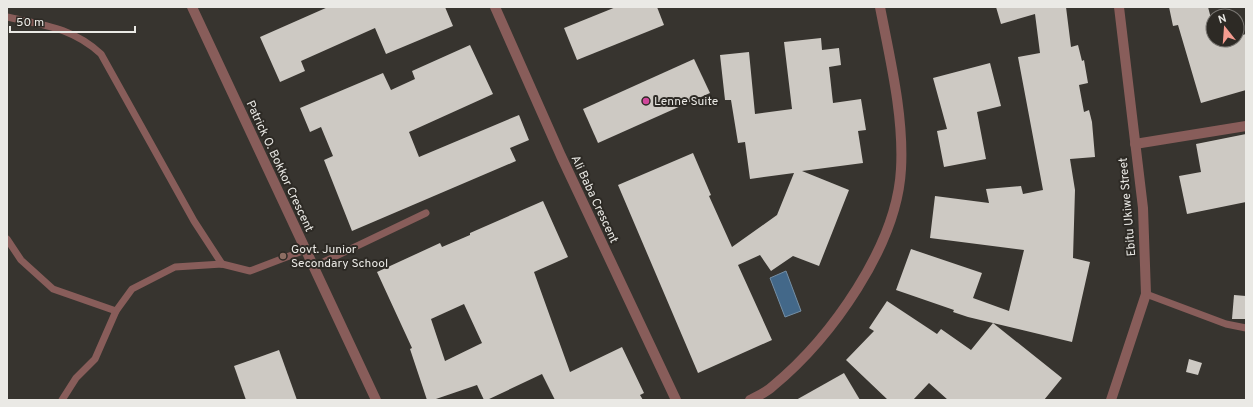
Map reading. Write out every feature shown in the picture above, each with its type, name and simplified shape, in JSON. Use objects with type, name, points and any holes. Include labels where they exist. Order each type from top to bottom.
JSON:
[{"type":"street","name":"Patrick O. Bokkor Crescent","points":[[192,7],[376,400]]},
{"type":"street","name":"Ali Baba Crescent","points":[[495,7],[561,156],[676,400]]},
{"type":"street","points":[[750,400],[772,387],[818,343],[853,293],[879,251],[895,208],[901,169],[899,114],[880,7]]},
{"type":"street","name":"Ebitu Ukiwe Street","points":[[1111,400],[1146,294],[1143,208],[1118,7]]},
{"type":"street","points":[[1135,144],[1246,126]]},
{"type":"lane","points":[[7,17],[69,32],[88,42],[101,54],[194,221],[222,264]]},
{"type":"lane","points":[[313,267],[426,213]]},
{"type":"lane","points":[[7,239],[21,260],[52,289],[116,311]]},
{"type":"lane","points":[[62,400],[76,378],[95,359],[116,311],[132,289],[175,267],[222,264],[250,271],[305,250]]},
{"type":"lane","points":[[1146,294],[1226,324],[1246,328]]},
{"type":"water","points":[[786,271],[801,311],[785,317],[770,278]]},
{"type":"building","points":[[328,7],[445,7],[453,26],[386,54],[375,28],[301,61],[305,71],[280,82],[260,37]]},
{"type":"building","points":[[616,7],[657,7],[664,25],[577,60],[564,28]]},
{"type":"building","points":[[996,7],[1066,7],[1071,47],[1078,45],[1082,61],[1084,60],[1088,83],[1079,85],[1084,112],[1089,110],[1092,122],[1095,157],[1070,159],[1075,190],[1073,258],[1090,262],[1072,342],[968,317],[953,312],[954,310],[896,290],[911,249],[982,273],[973,298],[1009,311],[1024,250],[930,238],[935,196],[989,203],[986,189],[1021,186],[1023,194],[1043,190],[1018,57],[1040,53],[1035,14],[1001,24]]},
{"type":"building","points":[[1169,7],[1208,7],[1205,8],[1205,48],[1245,48],[1246,34],[1246,90],[1201,103],[1178,25],[1173,26]]},
{"type":"building","points":[[821,38],[822,50],[839,48],[841,65],[829,67],[833,103],[861,99],[866,130],[858,131],[863,163],[802,171],[849,190],[819,266],[793,256],[771,271],[760,255],[738,265],[772,340],[698,373],[618,185],[693,153],[711,195],[709,196],[732,247],[777,215],[794,173],[750,179],[745,142],[738,143],[731,100],[725,100],[720,55],[749,52],[755,114],[792,109],[784,42]]},
{"type":"building","points":[[470,45],[493,94],[409,132],[419,157],[519,115],[529,140],[510,148],[516,161],[352,231],[324,160],[333,156],[321,127],[310,132],[300,108],[383,73],[391,90],[415,79],[412,71]]},
{"type":"building","name":"Lenne Suite","points":[[694,59],[710,93],[598,143],[583,109]]},
{"type":"building","points":[[990,63],[1001,106],[977,112],[986,159],[944,167],[937,131],[947,129],[933,78]]},
{"type":"building","points":[[1246,134],[1246,202],[1187,214],[1179,176],[1201,172],[1196,144]]},
{"type":"building","points":[[543,201],[568,257],[534,272],[570,372],[622,347],[644,393],[640,395],[643,400],[555,400],[542,374],[487,400],[484,400],[477,385],[433,400],[427,400],[410,349],[412,348],[377,272],[440,243],[442,247],[470,235],[470,233]],"holes":[[[464,304],[482,343],[445,361],[431,319]]]},
{"type":"building","points":[[1234,295],[1246,296],[1246,319],[1232,319]]},
{"type":"building","points":[[887,301],[937,334],[941,329],[971,350],[993,323],[1062,378],[1044,400],[948,400],[929,383],[913,400],[888,400],[846,360],[874,331],[869,328]]},
{"type":"building","points":[[279,350],[297,400],[246,400],[234,366]]},
{"type":"building","points":[[1189,359],[1202,363],[1198,375],[1186,372]]},
{"type":"building","points":[[844,373],[860,400],[796,400]]},
{"type":"place","name":"Lenne Suite","points":[[646,101]]},
{"type":"place","name":"Govt. Junior Secondary School","points":[[283,256]]}]
